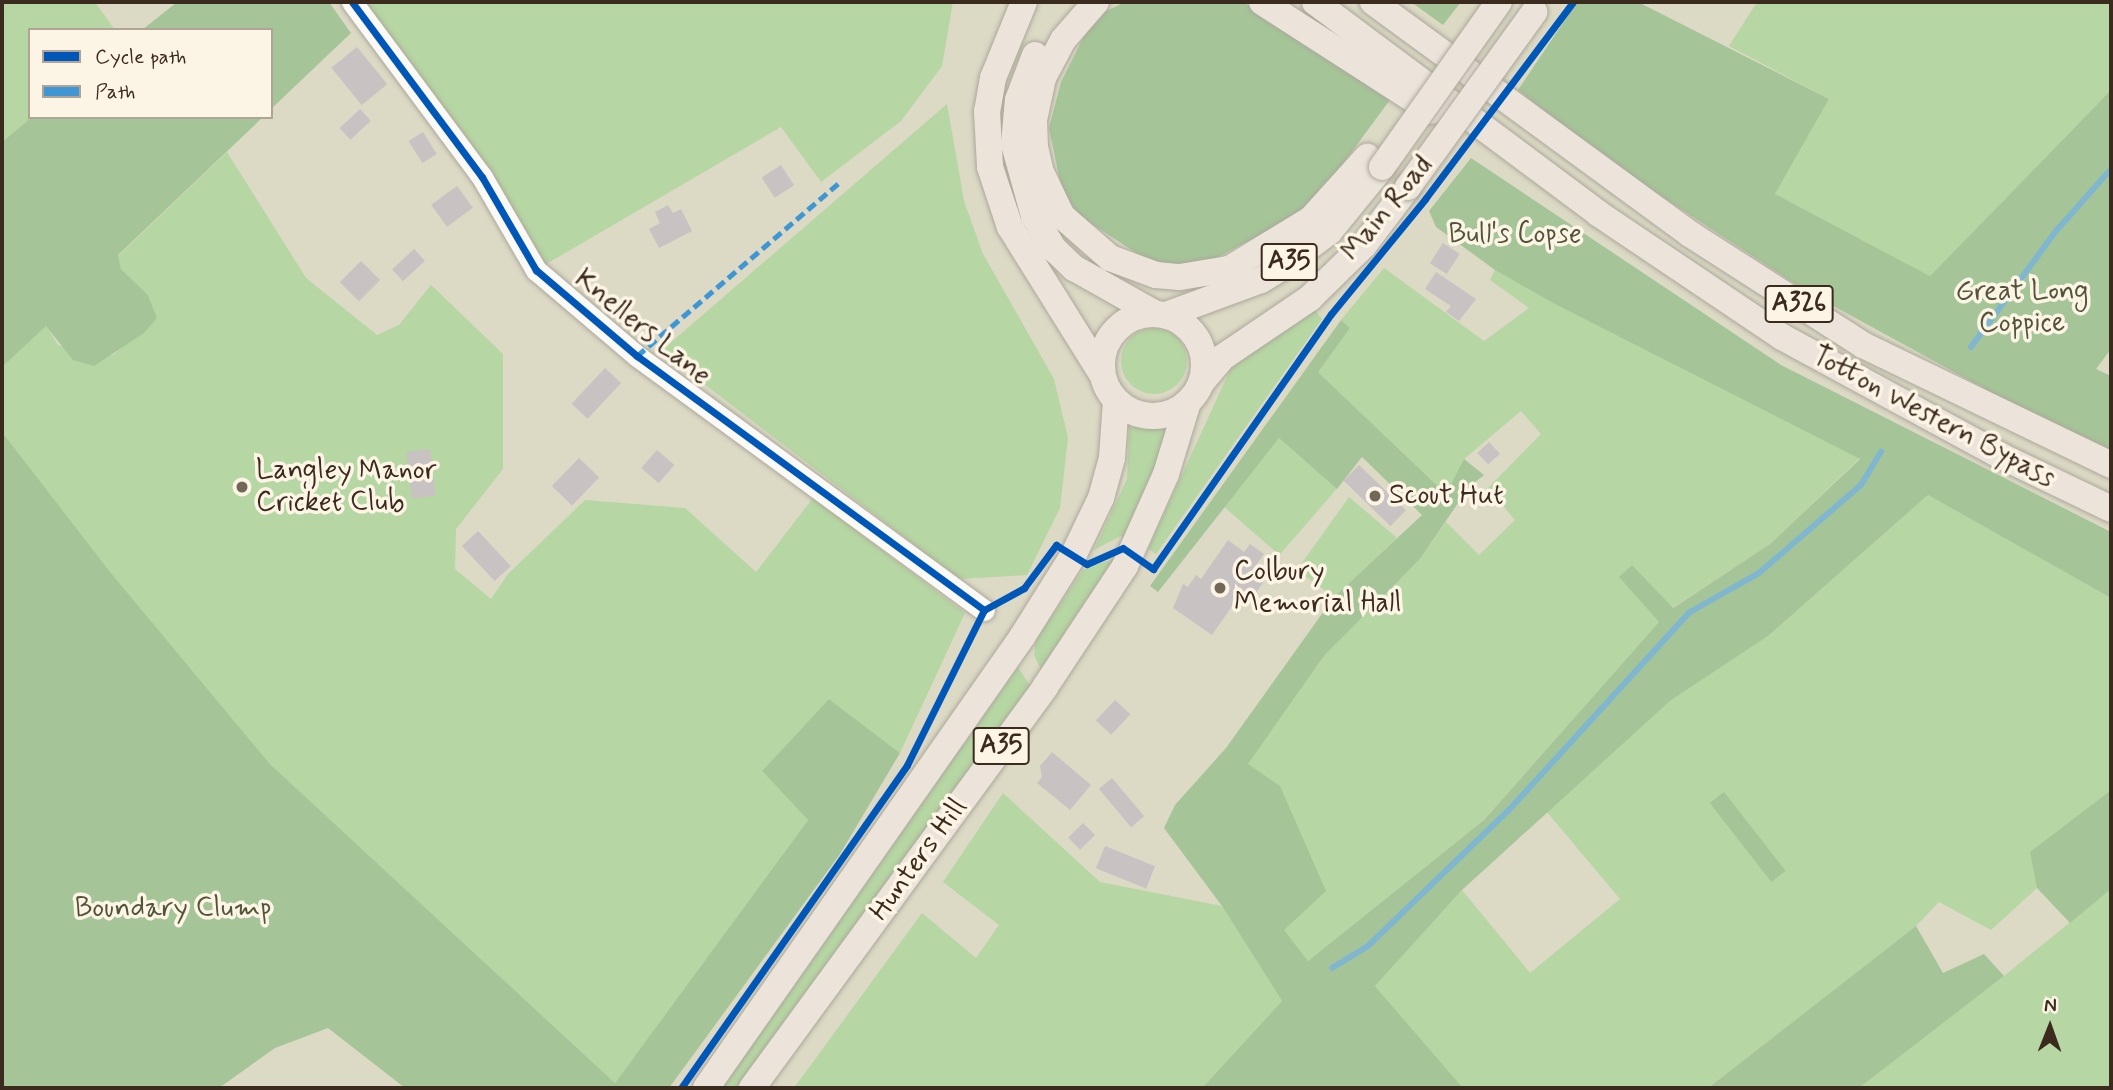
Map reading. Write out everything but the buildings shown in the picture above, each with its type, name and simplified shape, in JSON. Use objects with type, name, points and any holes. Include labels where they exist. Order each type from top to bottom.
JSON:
[{"type":"main road","points":[[1024,2],[993,78],[987,111],[990,167],[1010,227],[1116,401],[1137,413],[1160,416],[1195,393],[1204,369],[1199,341],[1191,330],[1092,281],[1054,249],[1034,216],[1019,171],[1015,118],[1033,57],[1072,13],[1094,2]]},
{"type":"main road","points":[[1094,2],[1063,40],[1043,78],[1034,120],[1035,147],[1041,172],[1062,216],[1110,258],[1156,275],[1180,277],[1229,269],[1311,219],[1375,162]]},
{"type":"main road","points":[[1262,2],[1599,214]]},
{"type":"main road","name":"Totton Western Bypass","points":[[1315,2],[1599,214],[1834,368],[2111,509]]},
{"type":"main road","name":"Totton Western Bypass","points":[[1373,2],[1690,234],[1863,345],[2111,465]]},
{"type":"main road","name":"Main Road","points":[[1160,314],[1261,280],[1282,268],[1329,232],[1375,162],[1499,2]]},
{"type":"main road","name":"Main Road","points":[[1195,393],[1223,357],[1310,298],[1364,245],[1538,7]]},
{"type":"main road","points":[[1102,374],[1101,359],[1114,331],[1125,321],[1160,314]]},
{"type":"main road","name":"Hunters Hill","points":[[752,1088],[1045,687],[1125,566],[1166,474],[1195,393]]},
{"type":"main road","name":"Hunters Hill","points":[[706,1088],[1022,637],[1074,554],[1101,498],[1112,458],[1116,401]]},
{"type":"street","name":"Knellers Lane","points":[[352,2],[482,177],[536,270],[637,356],[984,610]]},
{"type":"green space","points":[[2,2],[95,2],[114,28],[28,28],[30,119],[2,142]]},
{"type":"green space","points":[[177,2],[329,2],[351,33],[273,107],[273,28],[144,28]]},
{"type":"green space","points":[[352,2],[953,2],[942,66],[901,121],[821,182],[781,127],[536,270]]},
{"type":"green space","points":[[1125,2],[1242,2],[1287,26],[1392,97],[1331,180],[1298,215],[1212,260],[1173,265],[1144,258],[1078,215],[1062,191],[1049,128],[1061,82],[1083,38],[1100,14]]},
{"type":"green space","points":[[1411,2],[1461,2],[1443,25]]},
{"type":"green space","name":"Great Long Coppice","points":[[1577,2],[1638,2],[1829,99],[1775,194],[1930,276],[2111,90],[2111,349],[2096,369],[2111,376],[2111,450],[2009,402],[1806,291],[1606,160],[1518,90]]},
{"type":"green space","points":[[1757,2],[2111,2],[2111,90],[1930,276],[1775,194],[1829,99],[1729,46]]},
{"type":"green space","points":[[947,104],[964,201],[983,254],[1054,379],[1068,438],[1060,508],[1027,575],[959,579],[661,351]]},
{"type":"green space","points":[[30,119],[261,119],[118,255],[121,269],[148,295],[157,318],[144,333],[94,366],[73,360],[46,326],[2,367],[2,142]]},
{"type":"green space","points":[[227,152],[306,278],[377,335],[399,325],[431,285],[503,354],[503,469],[456,529],[455,569],[491,599],[508,574],[585,500],[685,508],[756,572],[813,498],[965,613],[900,753],[829,699],[762,771],[808,820],[615,1083],[270,764],[111,573],[2,432],[2,367],[46,325],[58,345],[113,355],[157,318],[148,295],[121,269],[118,256]]},
{"type":"green space","name":"Bull's Copse","points":[[1471,158],[1781,365],[2111,532],[2111,598],[1928,495],[1768,636],[1670,701],[1462,890],[1375,986],[1463,1088],[1202,1088],[1282,1001],[1222,906],[1164,828],[1175,805],[1226,748],[1334,597],[1422,515],[1362,457],[1337,489],[1279,438],[1158,592],[1150,586],[1341,320],[1350,328],[1318,372],[1446,494],[1464,459],[1484,475],[1469,487],[1420,559],[1324,656],[1248,764],[1280,786],[1326,891],[1284,930],[1308,961],[1484,820],[1659,622],[1619,577],[1632,565],[1673,608],[1770,544],[1860,459],[1555,304],[1495,270],[1436,227],[1429,211]]},
{"type":"green space","points":[[1384,268],[1484,341],[1529,308],[1490,280],[1495,270],[1860,458],[1770,544],[1672,608],[1632,565],[1620,578],[1660,621],[1484,820],[1308,961],[1283,930],[1248,764],[1324,656],[1420,559],[1446,522],[1479,555],[1515,520],[1488,488],[1541,434],[1521,411],[1464,459],[1447,495],[1317,371],[1350,328],[1341,320]]},
{"type":"green space","points":[[1313,308],[1322,319],[1156,554],[1148,549],[1231,368]]},
{"type":"green space","points":[[1154,328],[1167,331],[1177,338],[1184,348],[1187,361],[1184,374],[1177,384],[1167,391],[1154,394],[1141,391],[1131,384],[1124,374],[1121,361],[1124,348],[1131,338],[1141,331]]},
{"type":"green space","points":[[1129,427],[1173,429],[1128,538],[1121,536],[1094,550],[1127,479]]},
{"type":"green space","name":"Boundary Clump","points":[[2,432],[111,573],[270,764],[615,1083],[808,820],[762,771],[829,699],[900,753],[840,854],[669,1088],[405,1088],[328,1028],[275,1048],[219,1088],[2,1088]]},
{"type":"green space","points":[[1279,438],[1337,489],[1279,555],[1221,504]]},
{"type":"green space","points":[[1928,495],[2111,598],[2111,790],[2031,852],[2037,888],[1991,930],[1939,902],[1916,926],[1708,1088],[1463,1088],[1375,986],[1462,890],[1530,973],[1620,899],[1547,812],[1670,701],[1768,636]]},
{"type":"green space","points":[[1349,497],[1397,538],[1334,597],[1297,570]]},
{"type":"green space","points":[[1118,557],[1042,672],[1034,655],[1036,640],[1083,570]]},
{"type":"green space","points":[[1018,667],[1032,689],[736,1088],[722,1088]]},
{"type":"green space","points":[[2111,790],[2111,889],[2070,923],[2037,888],[2030,852]]},
{"type":"green space","points":[[1724,792],[1786,871],[1771,882],[1710,803]]},
{"type":"green space","points":[[1003,793],[1100,882],[1222,906],[1282,1001],[1202,1088],[794,1088],[922,913],[976,958],[999,925],[943,882]]},
{"type":"green space","points":[[2111,889],[2111,1088],[1859,1088],[2004,976]]},
{"type":"green space","points":[[1916,926],[1943,973],[1984,954],[2004,976],[1859,1088],[1708,1088]]},
{"type":"waterway","points":[[1971,347],[2056,231],[2111,169]]},
{"type":"waterway","points":[[1332,968],[1368,946],[1508,811],[1690,612],[1759,573],[1861,485],[1881,452]]},
{"type":"marked path","points":[[637,356],[839,183]]},
{"type":"cycle path","points":[[352,2],[482,177],[536,270],[637,356],[984,610]]},
{"type":"cycle path","points":[[681,1088],[907,765],[984,610],[1024,588],[1056,545],[1087,564],[1123,548],[1153,569],[1331,314],[1425,199],[1573,2]]},
{"type":"place","name":"Langley Manor Cricket Club","points":[[242,487]]},
{"type":"place","name":"Scout Hut","points":[[1375,496]]},
{"type":"place","name":"Colbury Memorial Hall","points":[[1220,588]]}]
